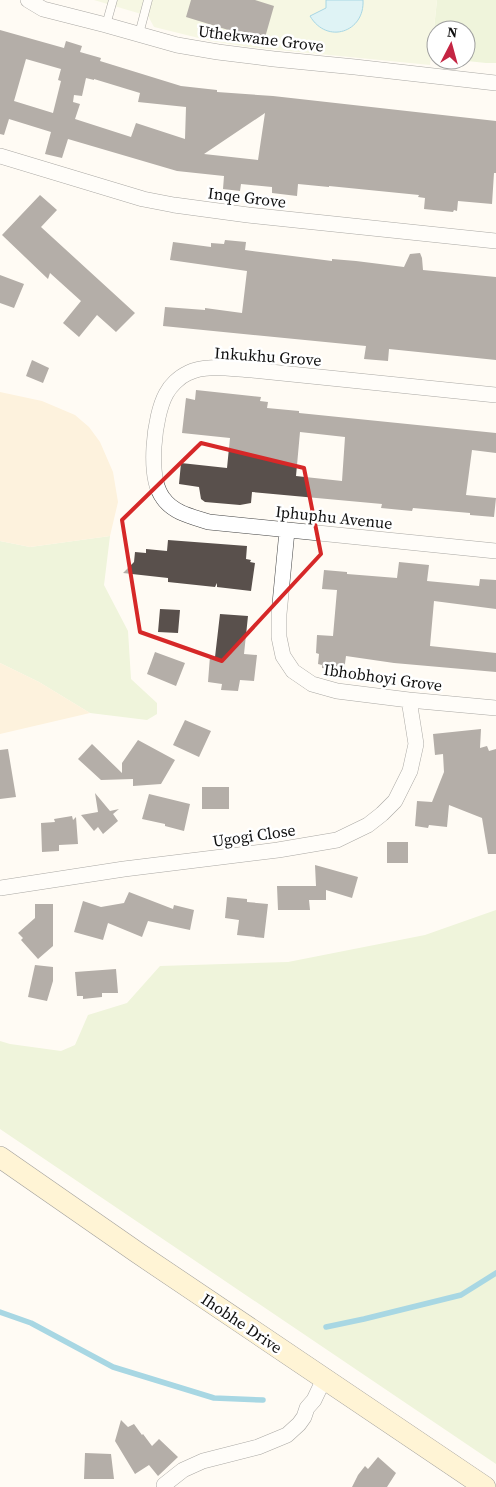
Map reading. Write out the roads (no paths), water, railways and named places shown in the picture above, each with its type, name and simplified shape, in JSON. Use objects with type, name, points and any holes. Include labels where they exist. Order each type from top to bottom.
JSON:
[{"type":"street","name":"Uthekwane Grove","points":[[28,0],[43,9],[177,45],[218,52],[496,83]]},
{"type":"street","name":"Inqe Grove","points":[[0,157],[143,199],[174,205],[248,215],[496,241]]},
{"type":"street","name":"Inkukhu Grove","points":[[170,507],[161,497],[154,478],[154,454],[159,410],[166,393],[175,382],[185,374],[195,370],[212,368],[252,370],[496,395]]},
{"type":"street","name":"Iphuphu Avenue","points":[[170,507],[188,516],[209,522],[496,552]]},
{"type":"street","name":"Ibhobhoyi Grove","points":[[287,531],[279,614],[279,637],[283,656],[293,671],[312,684],[337,691],[496,708]]},
{"type":"street","name":"Ugogi Close","points":[[0,888],[124,869],[278,850],[337,840],[368,825],[396,801],[410,771],[416,744],[408,700]]},
{"type":"street","name":"Ihobhe Drive","points":[[0,1157],[485,1487]]},
{"type":"street","points":[[164,1485],[183,1470],[203,1461],[258,1447],[287,1435],[304,1417],[307,1408],[314,1400],[324,1379]]},
{"type":"lane","points":[[106,25],[113,0]]},
{"type":"lane","points":[[139,34],[148,0]]},
{"type":"water","points":[[326,0],[363,0],[362,11],[358,20],[352,27],[344,31],[326,30],[317,25],[310,16],[326,8]]},
{"type":"waterway","points":[[326,1327],[461,1295],[496,1273]]},
{"type":"waterway","points":[[0,1312],[31,1323],[113,1367],[214,1398],[263,1400]]}]
